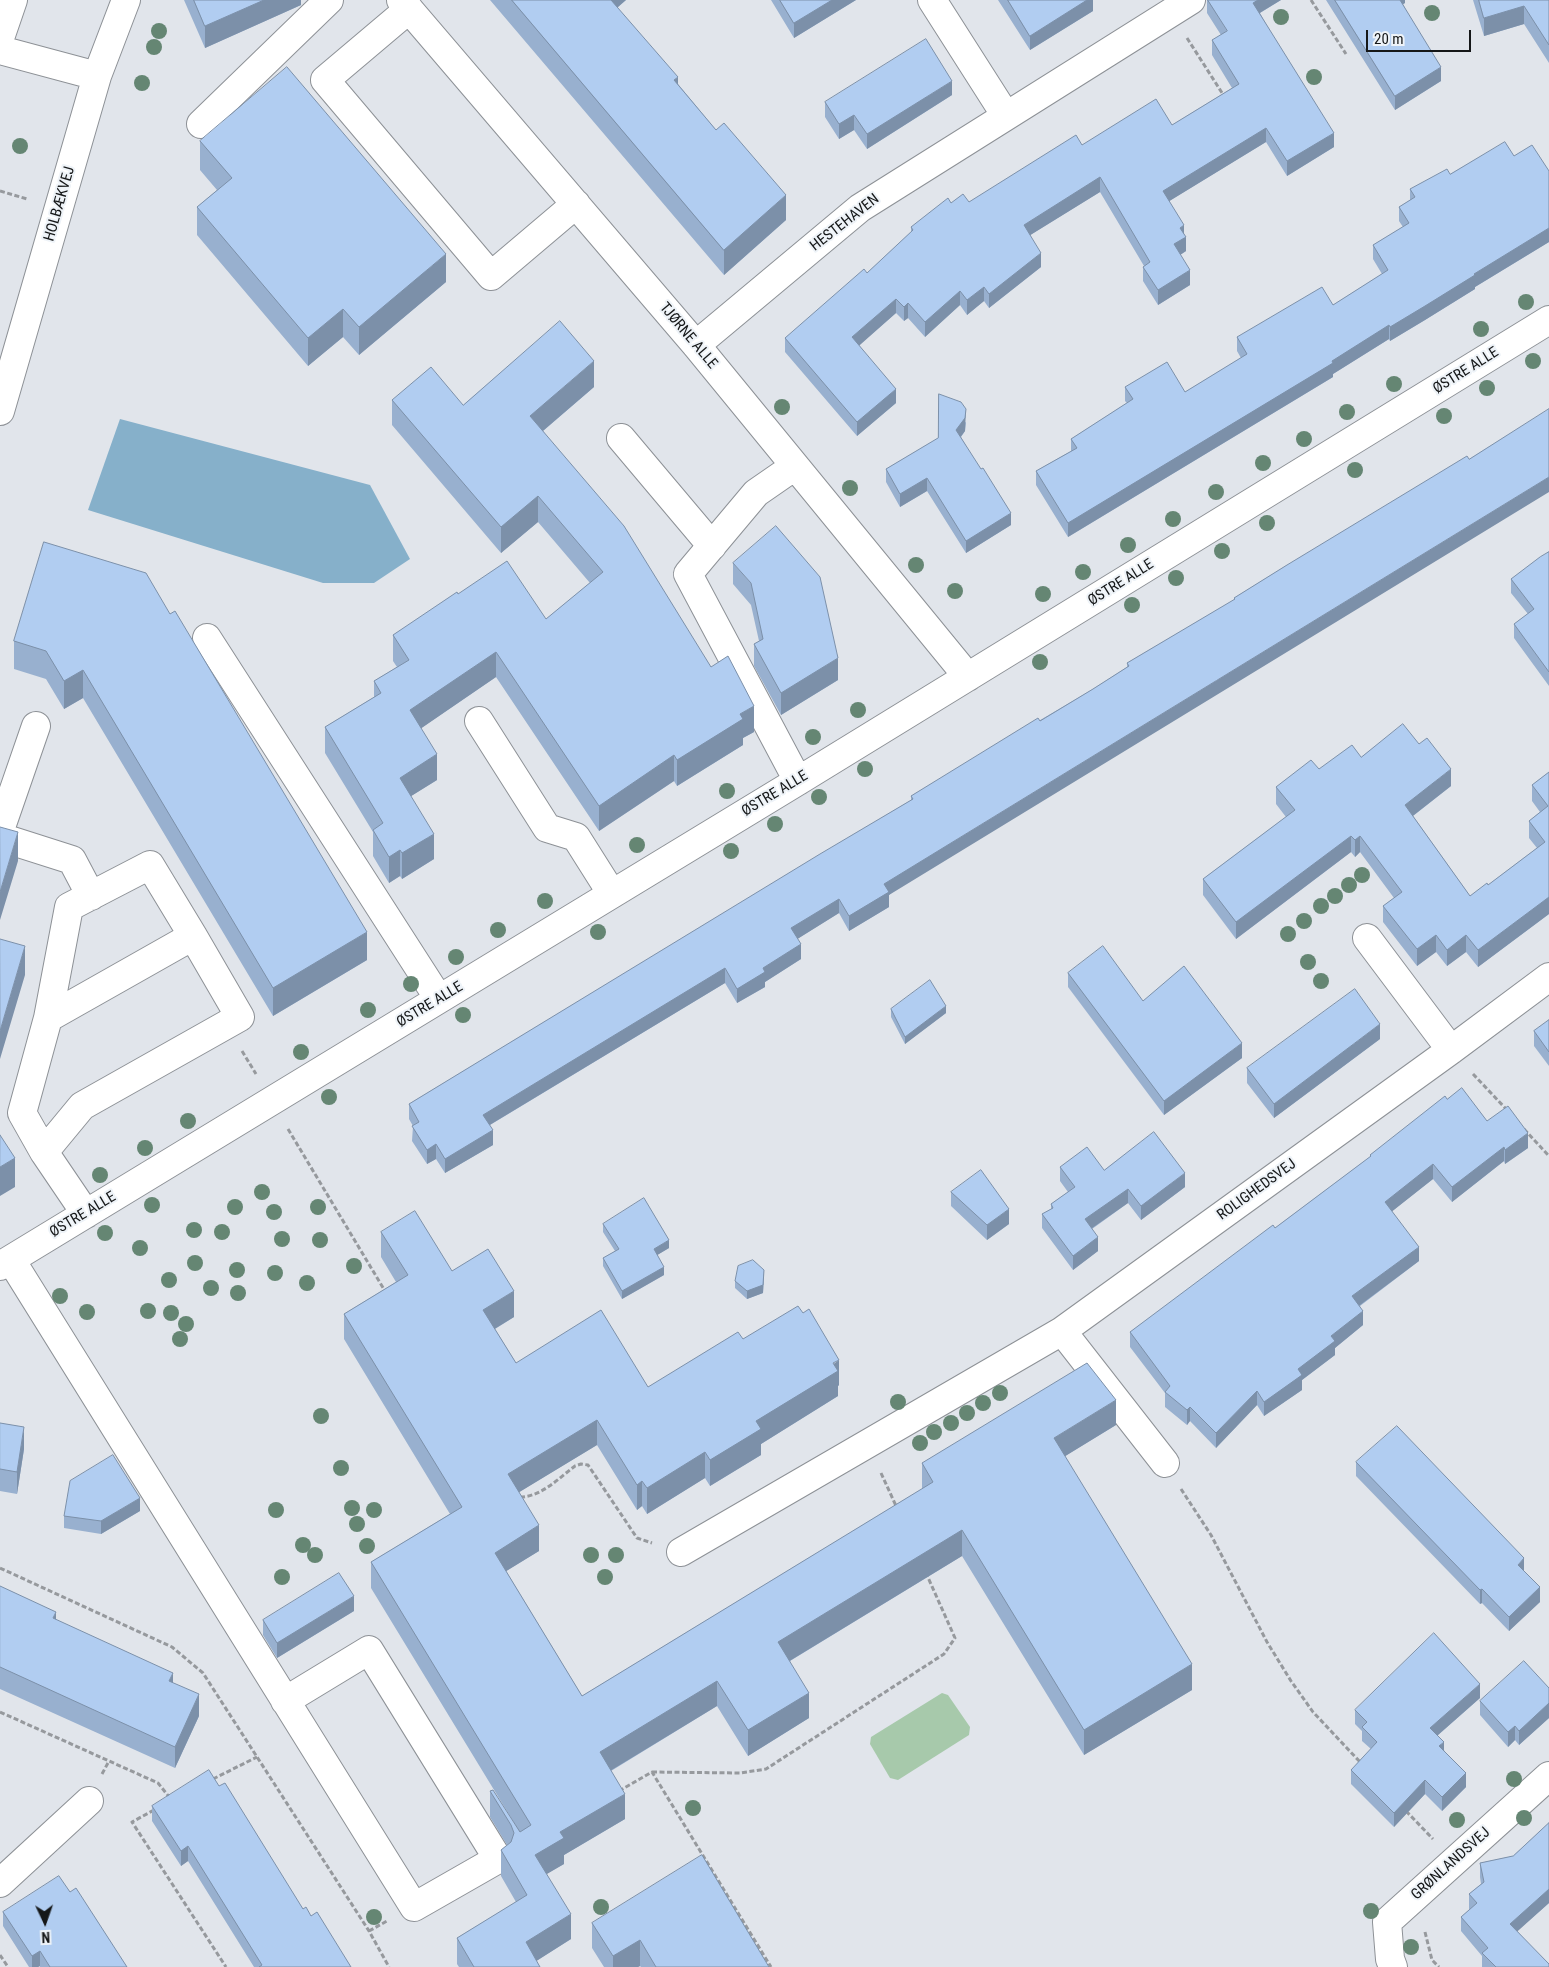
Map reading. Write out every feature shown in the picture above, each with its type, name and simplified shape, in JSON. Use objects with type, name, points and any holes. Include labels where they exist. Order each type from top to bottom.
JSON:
[{"type":"street","points":[[0,38],[13,0]]},
{"type":"street","name":"HOLBÆKVEJ","points":[[2,394],[98,76],[126,0]]},
{"type":"street","points":[[201,124],[329,0]]},
{"type":"street","points":[[932,0],[1006,116]]},
{"type":"street","points":[[405,5],[325,80],[491,276],[576,204]]},
{"type":"street","name":"TJØRNE ALLE","points":[[405,5],[696,345],[968,677]]},
{"type":"street","name":"HESTEHAVEN","points":[[696,345],[860,208],[1180,6]]},
{"type":"street","points":[[0,50],[98,76]]},
{"type":"street","name":"ØSTRE ALLE","points":[[5,1263],[798,781],[1549,320]]},
{"type":"street","points":[[621,438],[712,546]]},
{"type":"street","points":[[795,466],[756,493],[688,574],[798,781]]},
{"type":"street","points":[[207,638],[440,999]]},
{"type":"street","points":[[479,721],[547,828],[576,837],[612,894]]},
{"type":"street","points":[[0,830],[36,726]]},
{"type":"street","points":[[0,837],[72,860],[91,896]]},
{"type":"street","points":[[44,1152],[82,1106],[240,1017],[150,866],[69,907],[48,1018],[22,1113],[44,1152],[86,1214]]},
{"type":"street","points":[[48,1018],[193,936]]},
{"type":"street","points":[[1367,938],[1451,1050]]},
{"type":"street","name":"ROLIGHEDSVEJ","points":[[681,1552],[1062,1331],[1549,977]]},
{"type":"street","points":[[5,1263],[285,1701],[414,1907],[498,1859],[369,1650],[285,1701]]},
{"type":"street","points":[[1062,1331],[1165,1463]]},
{"type":"street","name":"GRØNLANDSVEJ","points":[[1393,1967],[1390,1959],[1387,1922],[1549,1776]]},
{"type":"street","points":[[0,1883],[89,1801]]},
{"type":"path","points":[[1311,0],[1346,54]]},
{"type":"path","points":[[1180,6],[1227,100]]},
{"type":"path","points":[[227,1025],[390,1298]]},
{"type":"path","points":[[1451,1050],[1510,1114]]},
{"type":"path","points":[[1523,1128],[1549,1156]]},
{"type":"path","points":[[867,1443],[899,1514]]},
{"type":"path","points":[[1165,1463],[1211,1535],[1267,1642],[1291,1681],[1313,1712],[1367,1769]]},
{"type":"path","points":[[516,1497],[527,1497],[541,1491],[575,1466],[581,1464],[588,1466],[637,1538],[681,1552]]},
{"type":"path","points":[[618,1792],[652,1772],[740,1773],[766,1768],[944,1654],[955,1638],[923,1567]]},
{"type":"path","points":[[0,1568],[172,1647],[203,1673],[369,1931],[389,1967]]},
{"type":"path","points":[[0,1712],[158,1783],[172,1800],[164,1805]]},
{"type":"path","points":[[206,1783],[257,1757]]},
{"type":"path","points":[[652,1772],[772,1967]]},
{"type":"path","points":[[1400,1804],[1454,1861]]},
{"type":"path","points":[[156,1809],[132,1822],[226,1967]]},
{"type":"path","points":[[0,1955],[8,1967]]},
{"type":"green space","points":[[942,1693],[948,1695],[970,1727],[969,1735],[898,1780],[890,1778],[870,1744],[871,1737]]},
{"type":"water","points":[[120,419],[370,485],[410,559],[374,583],[323,583],[88,510]]},
{"type":"building","points":[[194,0],[264,0],[205,26]]},
{"type":"building","points":[[512,0],[611,0],[678,77],[674,80],[716,130],[724,123],[786,195],[724,250]]},
{"type":"building","points":[[780,0],[832,0],[794,23]]},
{"type":"building","points":[[1008,0],[1087,0],[1030,36]]},
{"type":"building","points":[[1208,0],[1258,0],[1253,3],[1334,133],[1287,161],[1266,128],[1163,191],[1184,225],[1180,228],[1186,237],[1174,244],[1190,270],[1158,290],[1143,267],[1150,262],[1100,177],[1024,225],[1041,253],[989,294],[984,287],[967,300],[960,291],[925,322],[908,303],[904,307],[896,299],[852,337],[896,389],[857,422],[785,338],[864,269],[867,273],[913,230],[911,227],[948,198],[951,203],[963,194],[969,202],[1076,135],[1082,145],[1156,99],[1172,125],[1239,84],[1212,40],[1227,31]]},
{"type":"building","points":[[1335,0],[1400,0],[1441,67],[1395,96]]},
{"type":"building","points":[[1479,0],[1549,0],[1549,45],[1524,6],[1484,18]]},
{"type":"building","points":[[926,39],[952,81],[867,134],[854,115],[839,124],[825,102]]},
{"type":"building","points":[[287,67],[446,254],[359,327],[343,309],[308,338],[197,207],[232,178],[200,141]]},
{"type":"building","points":[[1505,142],[1514,156],[1532,145],[1549,171],[1549,228],[1425,306],[1390,327],[1389,325],[1332,361],[1333,363],[1068,523],[1036,471],[1077,448],[1071,439],[1133,399],[1125,387],[1167,362],[1185,392],[1247,354],[1237,337],[1322,287],[1333,305],[1388,270],[1373,245],[1409,223],[1399,207],[1415,197],[1410,189],[1447,169],[1450,174]]},
{"type":"building","points":[[560,321],[594,361],[530,416],[624,526],[711,667],[728,656],[754,706],[740,714],[743,719],[677,760],[674,755],[599,806],[496,652],[410,710],[437,754],[400,778],[434,834],[402,853],[400,850],[389,857],[373,830],[383,823],[325,727],[381,693],[374,681],[409,660],[393,635],[507,561],[546,619],[603,572],[538,496],[501,527],[392,400],[431,367],[463,405]]},
{"type":"building","points":[[939,394],[961,402],[966,409],[965,418],[956,430],[981,469],[983,468],[1011,513],[966,541],[927,478],[900,494],[886,469],[938,438]]},
{"type":"building","points":[[1549,409],[1549,477],[884,884],[889,892],[849,916],[839,899],[791,928],[801,944],[763,968],[765,972],[737,989],[725,968],[483,1115],[493,1130],[445,1159],[436,1144],[427,1150],[412,1126],[419,1122],[409,1104],[913,799],[911,796],[1038,718],[1040,721],[1093,689],[1129,666],[1127,663],[1235,599],[1287,565],[1467,456],[1469,459]]},
{"type":"building","points":[[776,526],[820,577],[838,658],[781,693],[754,644],[763,639],[751,583],[733,563]]},
{"type":"building","points":[[44,542],[146,573],[170,614],[175,611],[367,932],[273,988],[83,670],[64,681],[46,651],[14,641]]},
{"type":"building","points":[[1549,552],[1549,672],[1514,624],[1534,609],[1511,579]]},
{"type":"building","points":[[1403,724],[1419,744],[1427,738],[1451,769],[1405,805],[1470,896],[1487,883],[1488,885],[1545,842],[1529,821],[1548,806],[1532,785],[1549,772],[1549,897],[1478,950],[1466,935],[1447,950],[1436,935],[1417,949],[1383,906],[1402,892],[1360,836],[1355,840],[1351,836],[1236,922],[1203,879],[1295,810],[1276,787],[1311,760],[1319,769],[1352,745],[1361,757]]},
{"type":"building","points":[[0,827],[18,832],[0,892]]},
{"type":"building","points":[[0,939],[25,946],[0,1031]]},
{"type":"building","points":[[1103,946],[1143,1001],[1184,966],[1242,1043],[1164,1101],[1068,973]]},
{"type":"building","points":[[930,980],[946,1006],[905,1037],[891,1009]]},
{"type":"building","points":[[1355,989],[1380,1024],[1274,1104],[1247,1068]]},
{"type":"building","points":[[1549,1020],[1549,1052],[1534,1031]]},
{"type":"building","points":[[1462,1088],[1487,1121],[1508,1106],[1528,1133],[1505,1150],[1504,1147],[1452,1187],[1433,1164],[1385,1202],[1419,1247],[1352,1296],[1363,1311],[1331,1336],[1335,1341],[1298,1369],[1302,1375],[1264,1402],[1257,1391],[1216,1433],[1190,1407],[1187,1410],[1165,1392],[1170,1386],[1130,1332],[1273,1225],[1275,1228],[1371,1156],[1445,1096],[1447,1099]]},
{"type":"building","points":[[1154,1132],[1185,1173],[1141,1206],[1128,1189],[1085,1219],[1098,1237],[1073,1256],[1042,1214],[1053,1208],[1051,1204],[1075,1187],[1060,1167],[1087,1147],[1104,1170]]},
{"type":"building","points":[[0,1135],[15,1158],[0,1167]]},
{"type":"building","points":[[981,1170],[1009,1209],[987,1225],[951,1192]]},
{"type":"building","points":[[644,1198],[669,1240],[654,1249],[664,1267],[622,1291],[603,1258],[619,1249],[603,1224]]},
{"type":"building","points":[[415,1211],[452,1271],[488,1249],[514,1291],[483,1310],[516,1363],[601,1310],[648,1387],[738,1332],[743,1339],[798,1306],[803,1313],[809,1309],[839,1360],[833,1363],[838,1371],[756,1421],[761,1429],[710,1460],[705,1452],[647,1488],[642,1481],[637,1485],[597,1420],[508,1474],[539,1525],[495,1553],[582,1696],[933,1482],[922,1463],[1087,1363],[1116,1400],[1054,1438],[1192,1664],[1084,1730],[962,1530],[778,1642],[809,1693],[748,1730],[717,1681],[600,1752],[625,1794],[560,1832],[564,1838],[535,1855],[571,1914],[526,1942],[540,1967],[474,1967],[457,1938],[527,1895],[501,1850],[511,1842],[514,1833],[490,1791],[493,1790],[520,1832],[531,1825],[371,1562],[462,1507],[344,1314],[408,1275],[381,1232]]},
{"type":"building","points":[[753,1260],[764,1270],[763,1285],[747,1291],[735,1281],[738,1266]]},
{"type":"building","points":[[0,1423],[24,1427],[17,1472],[0,1469]]},
{"type":"building","points":[[1397,1426],[1524,1558],[1518,1565],[1540,1587],[1509,1617],[1482,1589],[1480,1590],[1356,1462]]},
{"type":"building","points":[[113,1455],[140,1498],[101,1521],[64,1516],[70,1481]]},
{"type":"building","points":[[339,1573],[354,1596],[277,1643],[263,1620]]},
{"type":"building","points":[[0,1586],[56,1612],[53,1618],[173,1673],[169,1681],[199,1694],[175,1747],[0,1667]]},
{"type":"building","points":[[1434,1633],[1480,1684],[1430,1728],[1444,1742],[1439,1746],[1466,1773],[1442,1797],[1425,1780],[1394,1813],[1351,1770],[1377,1742],[1362,1727],[1367,1722],[1355,1710]]},
{"type":"building","points":[[1524,1661],[1549,1688],[1549,1703],[1519,1731],[1515,1726],[1508,1732],[1480,1701]]},
{"type":"building","points":[[209,1770],[219,1786],[225,1783],[303,1909],[306,1907],[311,1916],[317,1912],[351,1967],[259,1967],[262,1965],[188,1846],[181,1851],[152,1806]]},
{"type":"building","points":[[1549,1823],[1549,1889],[1510,1924],[1549,1964],[1549,1967],[1496,1967],[1482,1953],[1488,1948],[1461,1917],[1477,1903],[1469,1894],[1484,1882],[1480,1863],[1513,1856]]},
{"type":"building","points":[[702,1855],[769,1967],[656,1967],[640,1940],[613,1956],[592,1923]]},
{"type":"building","points":[[59,1876],[70,1892],[76,1888],[127,1967],[50,1967],[40,1951],[32,1956],[3,1912]]}]
